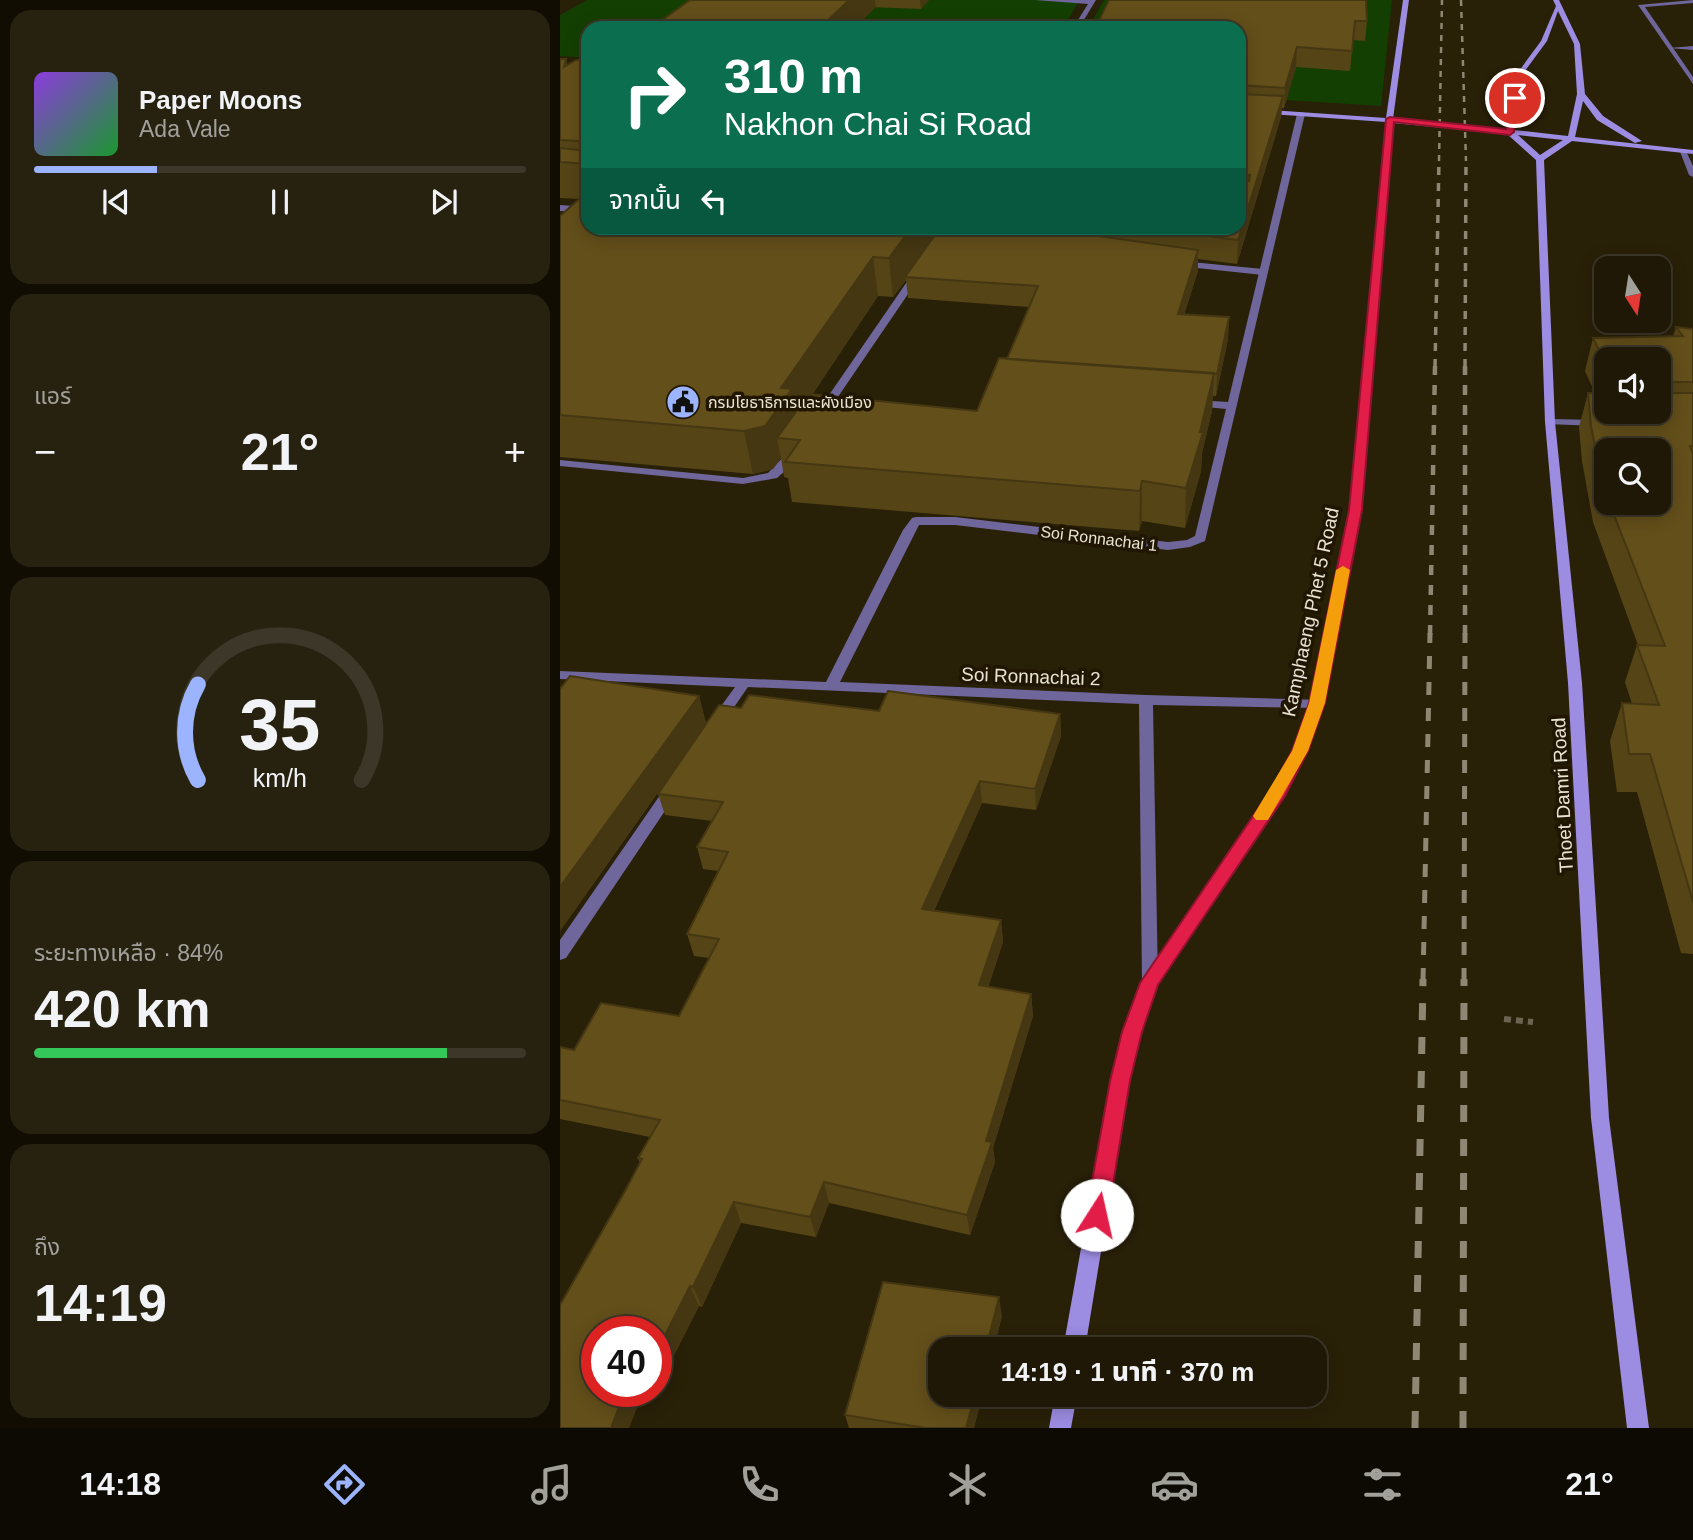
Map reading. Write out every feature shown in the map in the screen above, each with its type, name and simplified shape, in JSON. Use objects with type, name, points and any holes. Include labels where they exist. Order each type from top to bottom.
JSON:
[{"type":"street","points":[[1038,0],[1092,1],[1080,21]]},
{"type":"street","name":"Kamphaeng Phet 5 Road","points":[[1076,1337],[1120,1081],[1132,1032],[1150,983],[1279,791],[1300,751],[1317,703],[1356,510],[1390,119],[1406,0]]},
{"type":"street","points":[[1693,1],[1641,5],[1693,82]]},
{"type":"street","points":[[1510,132],[1519,75],[1544,41],[1556,4]]},
{"type":"street","points":[[1510,132],[1540,159],[1572,138],[1581,94],[1577,44],[1556,4]]},
{"type":"street","points":[[1672,48],[1693,48]]},
{"type":"street","points":[[1581,94],[1600,118],[1615,129],[1654,148]]},
{"type":"street","points":[[1246,110],[1390,119],[1693,152]]},
{"type":"street","name":"Soi Ronnachai 1","points":[[830,688],[909,530],[916,521],[956,522],[1168,546],[1190,543],[1202,538],[1301,114]]},
{"type":"street","points":[[1682,150],[1693,175]]},
{"type":"street","name":"Thoet Damri Road","points":[[1540,159],[1550,422],[1575,683],[1600,1118],[1638,1428]]},
{"type":"street","points":[[560,208],[581,210]]},
{"type":"street","points":[[1164,262],[1263,272]]},
{"type":"street","points":[[818,418],[920,269]]},
{"type":"street","points":[[1178,402],[1233,406]]},
{"type":"street","points":[[1550,422],[1594,422]]},
{"type":"street","points":[[560,463],[743,481],[767,479],[779,473],[802,440]]},
{"type":"street","name":"Soi Ronnachai 2","points":[[560,675],[743,685],[1146,700],[1317,703]]},
{"type":"street","points":[[711,731],[743,685]]},
{"type":"street","points":[[1146,700],[1150,983]]},
{"type":"street","points":[[561,951],[680,777]]},
{"type":"street","points":[[1060,1428],[1064,1407]]},
{"type":"path","points":[[1504,1019],[1533,1023]]},
{"type":"green space","points":[[587,0],[1080,0],[1067,21],[581,21],[581,58],[560,56],[560,15]]},
{"type":"green space","points":[[1104,0],[1392,0],[1381,106],[1246,97],[1246,21],[1092,21]]},
{"type":"building","points":[[690,0],[849,0],[827,21],[661,21]]},
{"type":"building","points":[[1109,0],[1366,0],[1367,21],[1355,21],[1352,51],[1297,47],[1285,88],[1246,85],[1246,21],[1098,21]]},
{"type":"building","points":[[560,59],[566,59],[564,67],[581,60],[581,143],[560,140]]},
{"type":"building","points":[[1246,94],[1283,96],[1246,214],[1246,181],[1249,181],[1250,175],[1246,175]]},
{"type":"building","points":[[581,143],[581,164],[560,162],[560,148],[579,150]]},
{"type":"building","name":"กรมโยธาธิการและผังเมือง","points":[[581,197],[581,235],[906,235],[889,258],[873,257],[781,388],[792,389],[765,426],[744,431],[560,415],[560,216]]},
{"type":"building","points":[[935,235],[1092,235],[1198,250],[1178,314],[1229,317],[1217,374],[1007,359],[1038,286],[905,277]]},
{"type":"building","points":[[1198,235],[1240,235],[1238,240]]},
{"type":"building","points":[[1676,327],[1693,329],[1693,382],[1671,382],[1671,347],[1597,347],[1593,338],[1683,336]]},
{"type":"building","points":[[999,358],[1214,373],[1200,432],[1203,432],[1186,488],[1142,481],[1140,491],[785,462],[800,440],[777,438],[809,394],[977,411]]},
{"type":"building","points":[[1588,393],[1594,393],[1594,424],[1671,424],[1671,393],[1693,393],[1693,446],[1690,446],[1693,454],[1693,902],[1650,754],[1629,754],[1622,703],[1659,705],[1637,645],[1665,646],[1614,515],[1671,515],[1671,438],[1594,438],[1594,441]]},
{"type":"building","points":[[570,676],[699,696],[560,887],[560,689]]},
{"type":"building","points":[[888,691],[1060,714],[1035,789],[980,781],[922,909],[1001,920],[979,985],[1031,994],[986,1141],[992,1142],[967,1215],[824,1182],[810,1217],[734,1202],[693,1287],[690,1286],[672,1321],[672,1316],[581,1316],[581,1407],[619,1407],[611,1428],[560,1428],[560,1305],[625,1191],[642,1159],[638,1158],[660,1120],[560,1100],[560,1047],[574,1050],[601,1003],[679,1016],[719,939],[687,934],[728,852],[697,847],[723,802],[658,794],[719,705],[741,708],[749,695],[879,711]]},
{"type":"building","points":[[883,1282],[999,1297],[989,1337],[928,1337],[928,1407],[972,1407],[966,1428],[925,1428],[845,1415]]},
{"type":"railway","points":[[1439,161],[1442,0]]},
{"type":"railway","points":[[1461,0],[1466,161]]},
{"type":"railway","points":[[1435,367],[1439,159]]},
{"type":"railway","points":[[1465,367],[1466,161]]},
{"type":"railway","points":[[1430,635],[1435,366]]},
{"type":"railway","points":[[1465,367],[1465,633]]},
{"type":"railway","points":[[1423,981],[1430,633]]},
{"type":"railway","points":[[1464,981],[1465,633]]},
{"type":"railway","points":[[1415,1428],[1423,979]]},
{"type":"railway","points":[[1463,1428],[1464,979]]},
{"type":"slow traffic","points":[[1262,816],[1300,751],[1317,703],[1343,570]]},
{"type":"place","name":"กรมโยธาธิการและผังเมือง","points":[[683,402]]},
{"type":"route","points":[[1097,1215],[1120,1081],[1132,1032],[1150,983],[1279,791],[1300,751],[1317,703],[1356,510],[1390,119],[1510,132],[1515,98]]}]
